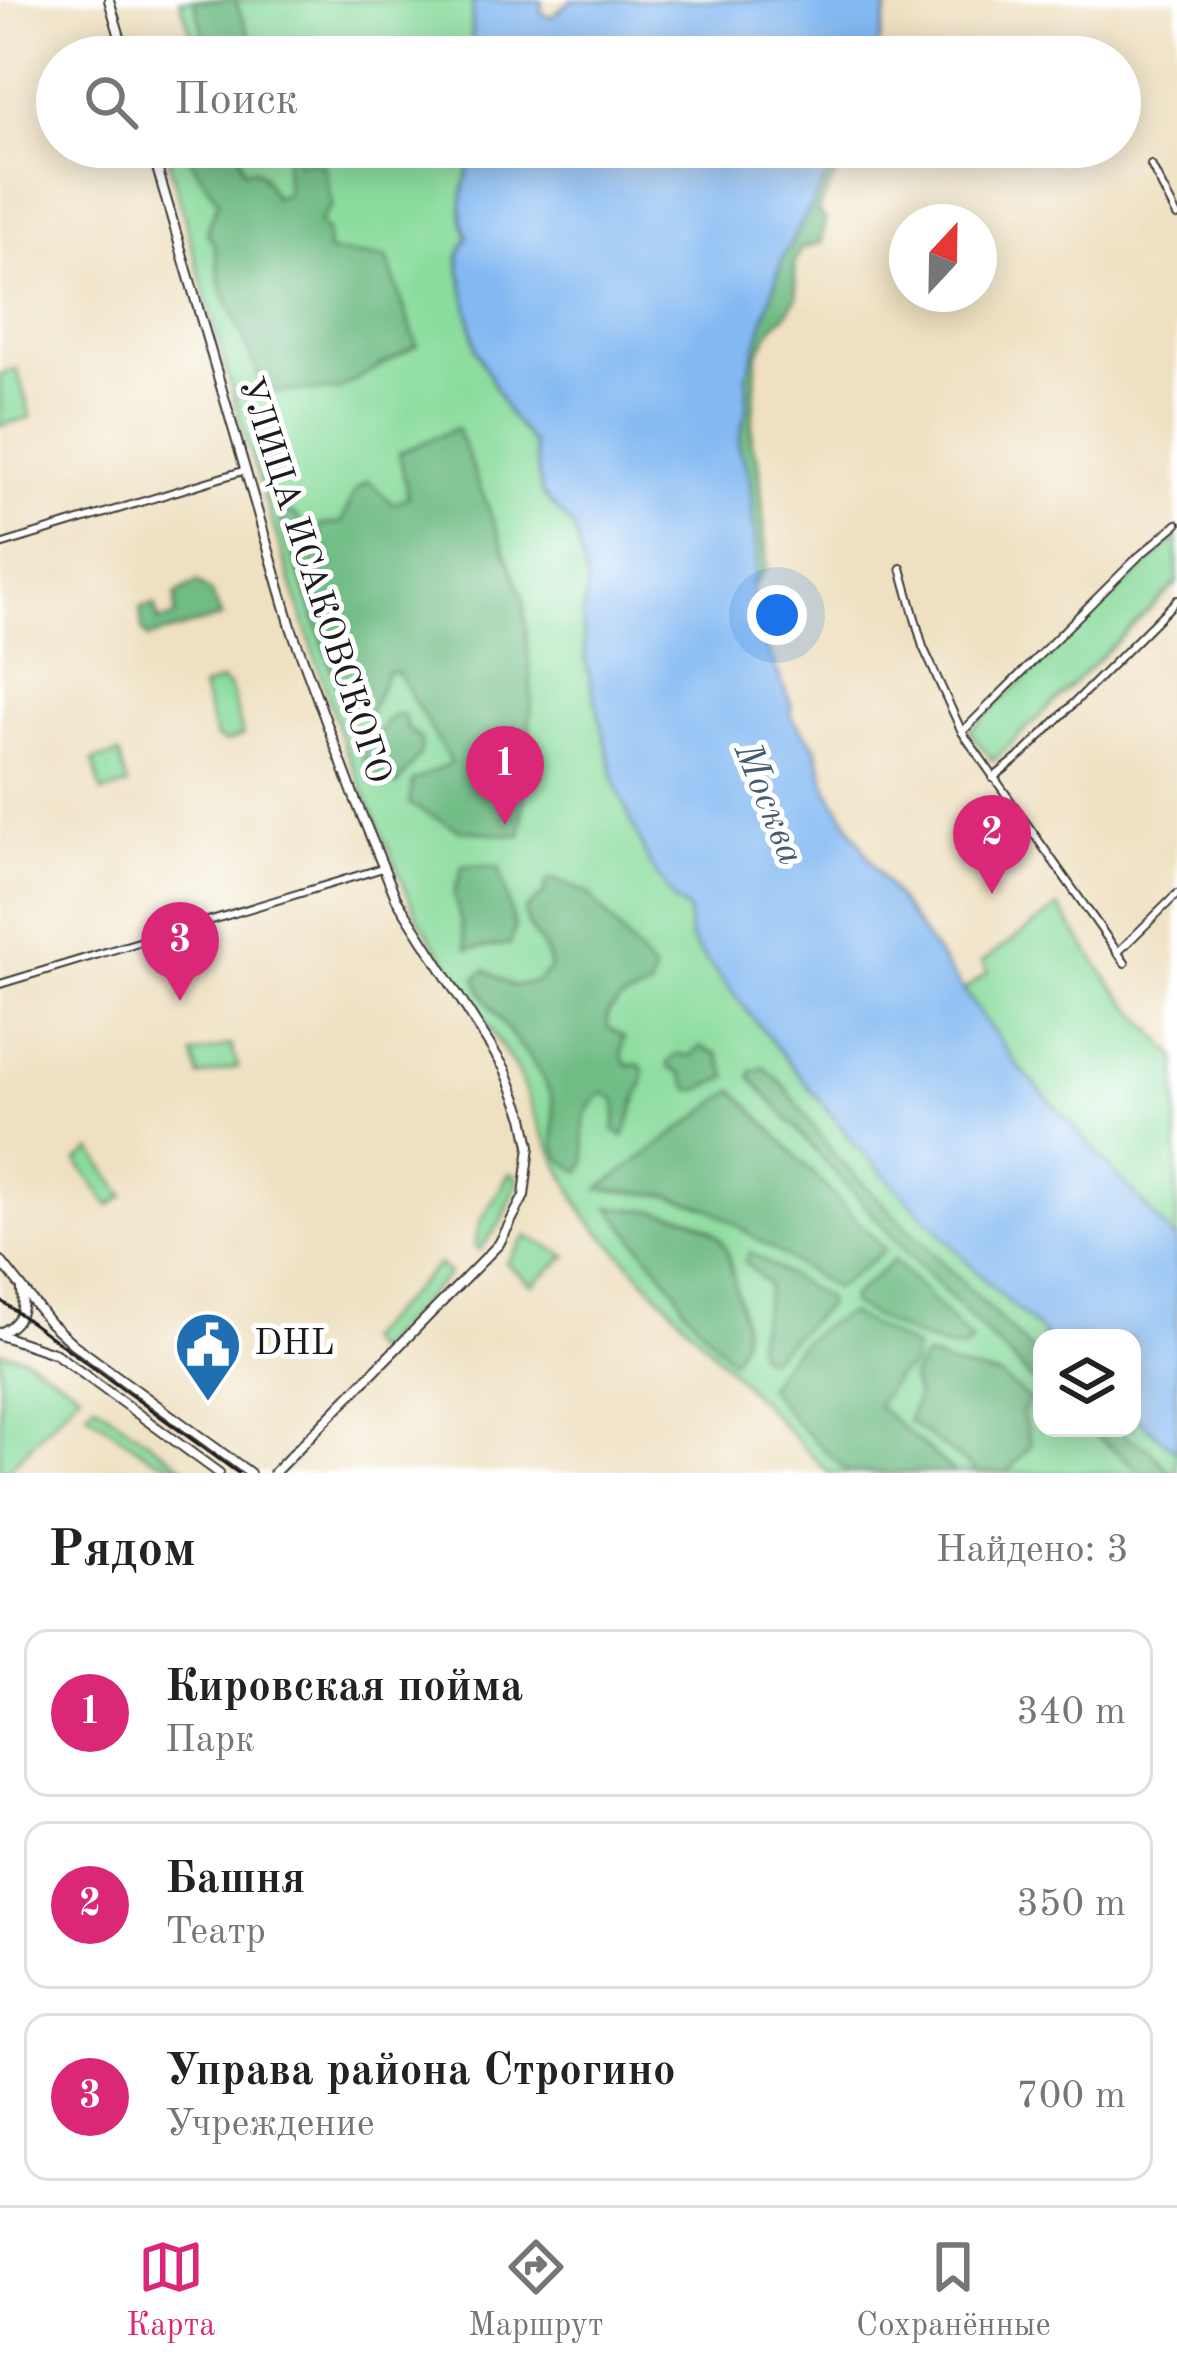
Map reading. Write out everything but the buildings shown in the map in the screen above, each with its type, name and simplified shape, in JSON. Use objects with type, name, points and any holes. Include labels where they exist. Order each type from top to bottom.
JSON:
[{"type":"street","points":[[109,0],[120,36]]},
{"type":"street","points":[[1151,165],[1177,216]]},
{"type":"street","name":"УЛИЦА ИСАКОВСКОГО","points":[[158,168],[292,631],[383,868],[400,906],[506,1070],[529,1133],[530,1174],[518,1214],[495,1250],[274,1473]]},
{"type":"street","points":[[0,545],[246,470]]},
{"type":"street","points":[[962,732],[1177,524]]},
{"type":"street","points":[[901,568],[923,647],[962,732],[1125,963]]},
{"type":"street","points":[[993,778],[1024,753],[1177,599]]},
{"type":"street","points":[[0,984],[383,868]]},
{"type":"street","points":[[1117,953],[1177,894]]},
{"type":"street","points":[[0,1260],[73,1344],[250,1473]]},
{"type":"street","points":[[0,1334],[21,1315],[21,1289]]},
{"type":"street","points":[[0,1334],[56,1354],[219,1473]]},
{"type":"green space","points":[[180,0],[473,0],[472,36],[192,36]]},
{"type":"green space","points":[[194,0],[235,0],[250,36],[204,36]]},
{"type":"green space","points":[[171,168],[470,168],[462,203],[468,236],[459,256],[476,348],[507,412],[533,444],[542,494],[574,527],[588,584],[583,615],[673,900],[688,911],[690,937],[982,1277],[1038,1329],[1033,1329],[1033,1437],[1141,1437],[1141,1422],[1177,1452],[1177,1473],[828,1473],[586,1217],[517,1071],[418,918],[343,743],[243,431]]},
{"type":"green space","points":[[196,168],[255,169],[275,198],[287,193],[285,168],[325,168],[332,205],[319,223],[327,231],[328,252],[387,258],[417,345],[338,390],[266,392],[221,286],[215,247],[207,232],[218,201]]},
{"type":"green space","points":[[832,168],[839,168],[817,212],[825,219],[822,242],[801,249],[794,266],[797,297],[757,355],[751,444],[759,460],[767,566],[752,587],[757,557],[738,445],[747,405],[746,375],[783,257]]},
{"type":"green space","points":[[17,369],[31,417],[0,426],[0,374]]},
{"type":"green space","points":[[457,428],[523,597],[532,700],[521,836],[460,830],[409,804],[413,781],[451,763],[397,672],[387,672],[368,716],[355,717],[345,709],[281,520],[290,512],[311,541],[319,539],[321,525],[341,523],[362,484],[369,481],[393,504],[408,497],[399,453]]},
{"type":"green space","points":[[1177,537],[1177,583],[993,761],[969,731]]},
{"type":"green space","points":[[197,582],[211,593],[222,617],[148,638],[142,630],[140,608],[155,605],[159,621],[175,617],[176,594]]},
{"type":"green space","points":[[221,681],[230,687],[243,735],[226,742],[216,738],[202,688]]},
{"type":"green space","points":[[398,714],[421,740],[421,753],[397,785],[370,779],[357,735],[363,731],[376,737]]},
{"type":"green space","points":[[119,754],[128,786],[102,793],[93,761]]},
{"type":"green space","points":[[463,865],[499,867],[515,928],[510,944],[467,949],[454,894]]},
{"type":"green space","points":[[554,879],[589,894],[654,972],[650,989],[620,1001],[607,1014],[608,1027],[624,1037],[625,1061],[644,1070],[643,1082],[624,1137],[614,1130],[615,1099],[603,1093],[592,1104],[584,1125],[586,1154],[581,1172],[555,1147],[554,1109],[545,1082],[492,1008],[476,977],[486,970],[512,986],[536,982],[550,969],[525,911],[544,893],[547,881]]},
{"type":"green space","points":[[1059,907],[1111,984],[1177,1058],[1177,1241],[1017,1065],[964,990],[988,972],[982,962]]},
{"type":"green space","points":[[231,1045],[238,1067],[199,1077],[193,1055]]},
{"type":"green space","points":[[700,1047],[718,1054],[728,1077],[696,1091],[690,1090],[668,1062],[678,1054],[690,1056]]},
{"type":"green space","points":[[764,1067],[782,1083],[836,1157],[1033,1352],[1033,1381],[905,1251],[750,1077],[752,1071]]},
{"type":"green space","points":[[734,1090],[885,1250],[835,1289],[711,1209],[666,1195],[599,1189]]},
{"type":"green space","points":[[92,1150],[124,1196],[109,1206],[77,1161]]},
{"type":"green space","points":[[509,1174],[518,1180],[503,1219],[480,1250],[475,1246],[480,1223]]},
{"type":"green space","points":[[609,1207],[676,1214],[693,1219],[719,1238],[728,1256],[743,1322],[740,1345],[731,1360],[684,1308],[676,1290]]},
{"type":"green space","points":[[527,1236],[567,1256],[532,1285],[506,1263]]},
{"type":"green space","points":[[750,1252],[827,1299],[827,1305],[769,1359],[759,1355],[756,1340],[769,1286],[745,1262]]},
{"type":"green space","points":[[894,1260],[972,1342],[963,1350],[905,1332],[851,1304],[851,1297]]},
{"type":"green space","points":[[439,1264],[449,1274],[373,1352],[363,1340]]},
{"type":"green space","points":[[848,1313],[915,1348],[913,1366],[894,1379],[877,1406],[955,1473],[849,1473],[796,1423],[767,1387],[802,1343]]},
{"type":"green space","points":[[0,1352],[23,1356],[80,1392],[5,1473],[0,1473]]},
{"type":"green space","points":[[924,1358],[999,1376],[1030,1400],[1022,1413],[1031,1445],[1007,1473],[979,1473],[908,1421],[917,1397],[911,1379]]},
{"type":"green space","points":[[95,1403],[192,1473],[149,1456],[87,1412]]},
{"type":"green space","points":[[1098,1437],[1127,1437],[1147,1447],[1171,1473],[1143,1473]]},
{"type":"water","points":[[473,0],[542,0],[541,13],[551,17],[571,0],[889,0],[881,36],[472,36]]},
{"type":"water","name":"Москва","points":[[470,168],[832,168],[783,257],[747,375],[747,405],[738,445],[749,475],[757,557],[752,587],[762,636],[791,704],[792,718],[816,747],[828,790],[878,872],[1017,1065],[1177,1241],[1177,1452],[1141,1422],[1141,1329],[1038,1329],[857,1146],[696,948],[688,911],[674,900],[650,865],[616,785],[585,657],[583,615],[588,584],[574,528],[542,494],[533,444],[507,412],[476,349],[460,268],[459,255],[468,236],[462,214]]},
{"type":"tram line","points":[[0,1300],[238,1473]]},
{"type":"place","name":"Кировская пойма","points":[[505,825]]},
{"type":"place","name":"Башня","points":[[992,894]]},
{"type":"place","name":"Управа района Строгино","points":[[180,1001]]},
{"type":"place","name":"DHL","points":[[208,1404]]}]
